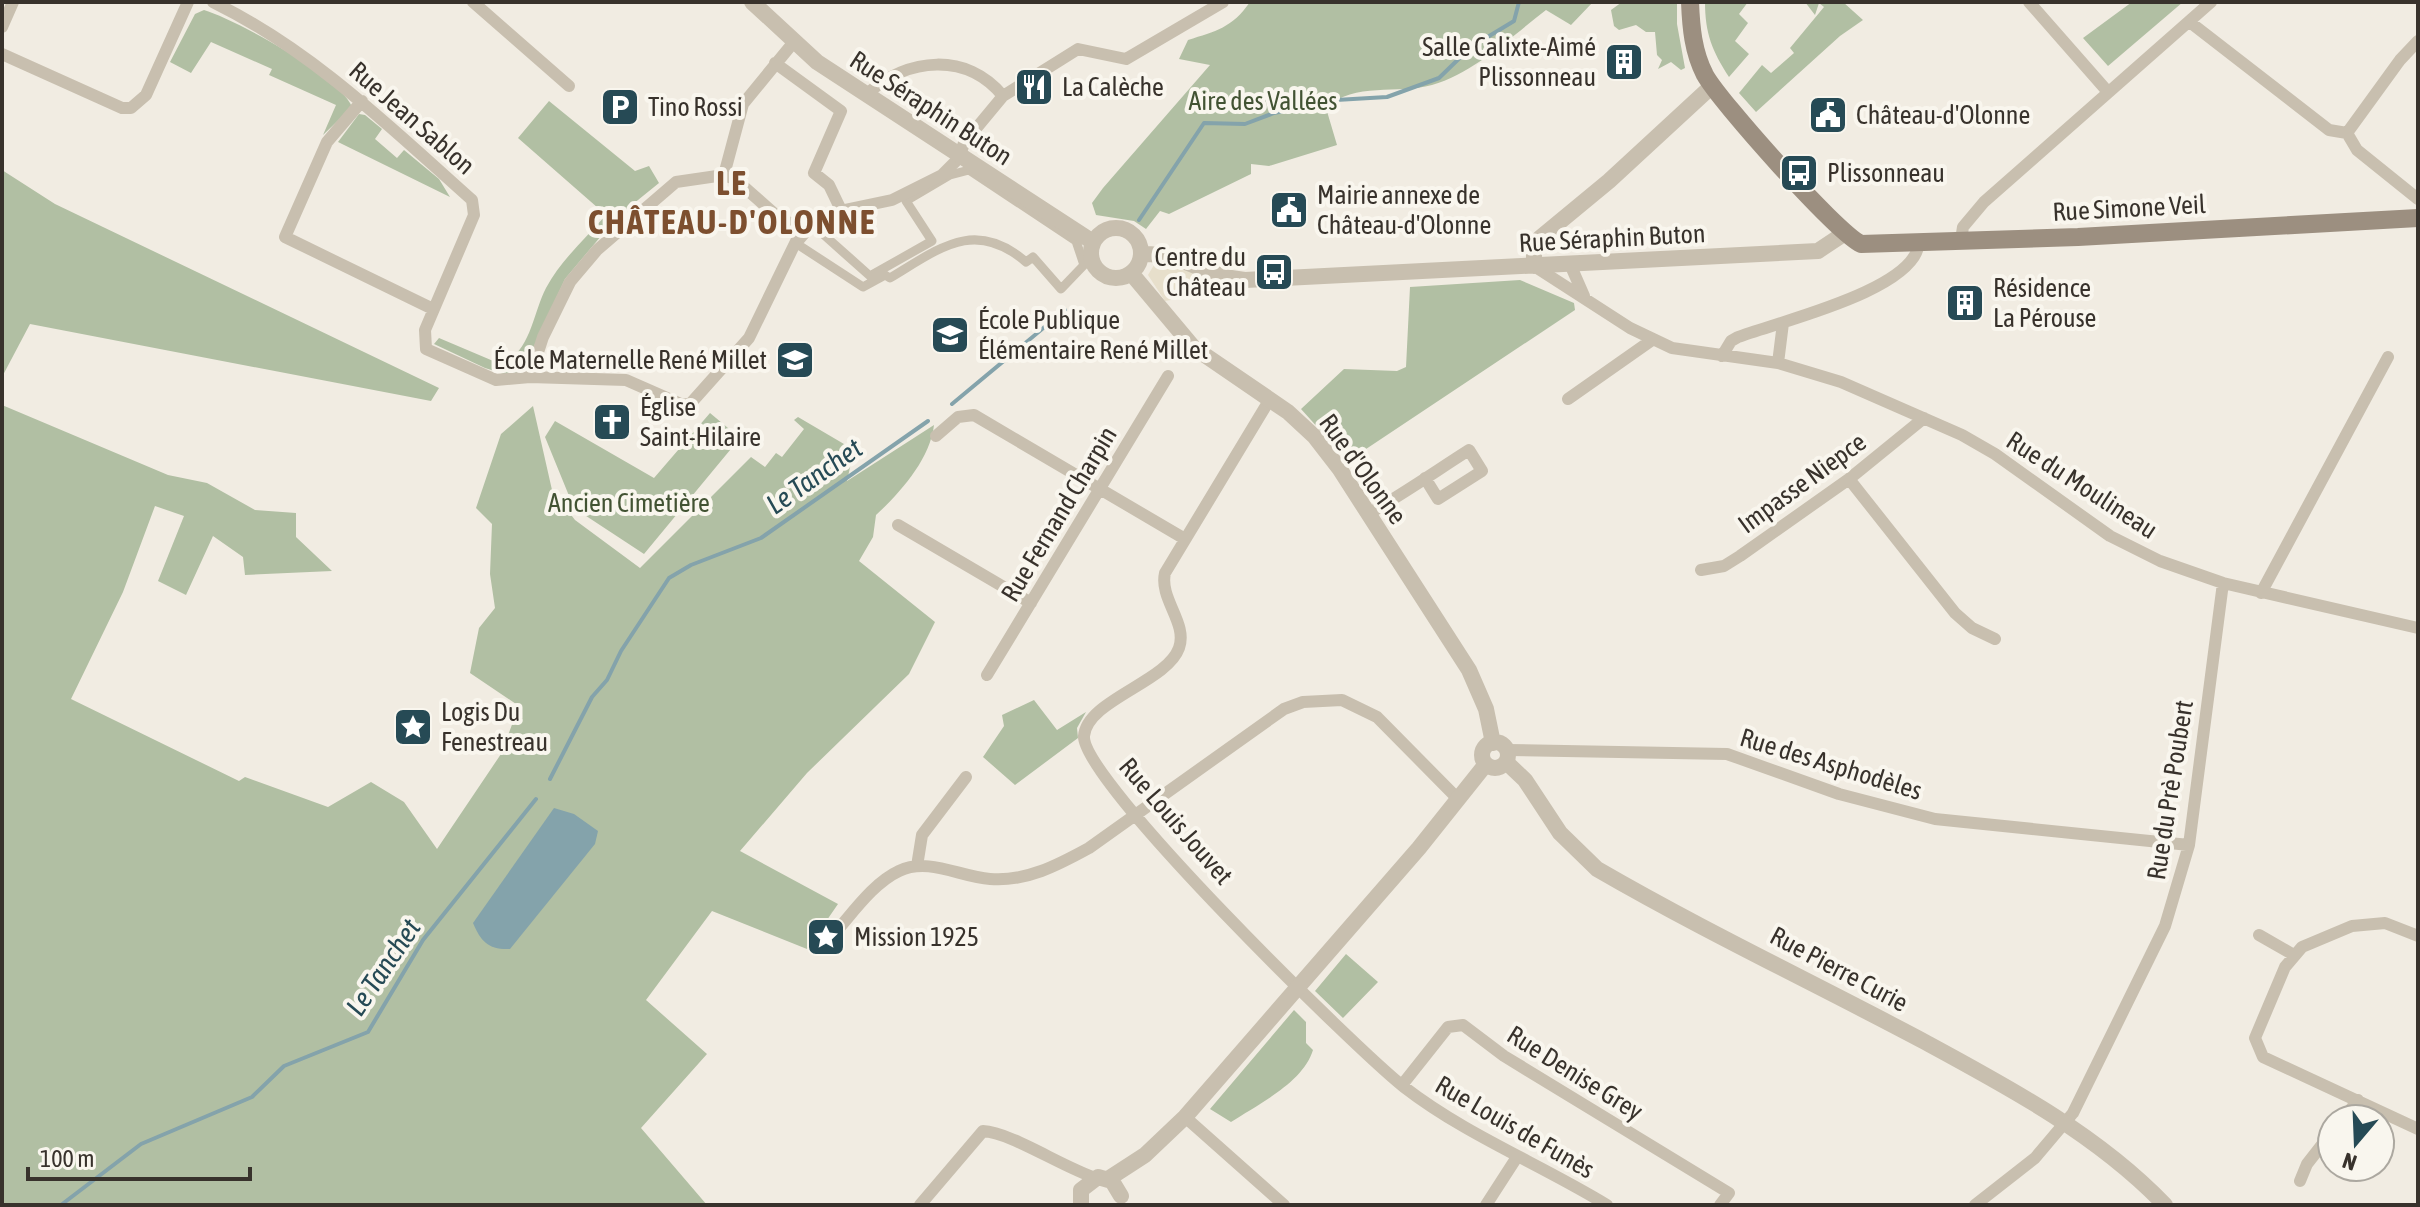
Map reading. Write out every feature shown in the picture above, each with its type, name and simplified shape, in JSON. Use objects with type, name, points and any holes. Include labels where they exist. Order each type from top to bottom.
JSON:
[{"type":"main road","points":[[1690,2],[1696,52],[1712,86],[1845,233]]},
{"type":"main road","name":"Rue Simone Veil","points":[[1845,233],[1861,244],[2069,238],[2418,218]]},
{"type":"street","points":[[2,27],[13,2]]},
{"type":"street","points":[[2,54],[122,108],[131,108],[146,95],[188,2]]},
{"type":"street","name":"Rue Jean Sablon","points":[[213,2],[280,39],[362,101],[472,200],[476,208],[423,336],[426,349],[496,380],[530,377]]},
{"type":"street","points":[[473,2],[569,86]]},
{"type":"street","name":"Rue Séraphin Buton","points":[[752,2],[793,43],[959,158],[1093,242]]},
{"type":"street","points":[[802,229],[778,217],[735,179],[724,175],[676,182],[597,250],[570,282],[543,337],[530,377],[626,380],[683,405],[691,403],[749,338],[802,229],[811,221],[841,210],[892,200],[942,175],[959,158],[964,143],[1003,96],[1078,49],[1117,59],[1135,56],[1223,2]]},
{"type":"street","points":[[2029,2],[2108,92]]},
{"type":"street","points":[[1961,240],[1963,227],[1984,202],[2191,23],[2211,2]]},
{"type":"street","points":[[2191,23],[2329,130],[2347,133]]},
{"type":"street","points":[[2347,133],[2400,60],[2418,41]]},
{"type":"street","points":[[724,175],[743,104],[793,43]]},
{"type":"street","points":[[775,63],[841,111],[814,173],[829,185],[841,210]]},
{"type":"street","points":[[867,94],[923,66],[950,63],[976,71],[1003,96]]},
{"type":"street","points":[[1534,266],[1534,248],[1540,238],[1609,181],[1712,86]]},
{"type":"street","points":[[362,101],[327,142],[285,237],[433,309]]},
{"type":"street","points":[[2347,133],[2357,150],[2418,199]]},
{"type":"street","points":[[969,170],[1076,241],[1084,265],[1061,289],[1033,257],[1026,262],[992,239],[972,238],[937,250],[890,278],[885,275],[863,287],[797,244],[809,230],[826,222],[830,227],[824,235],[870,276],[932,241],[906,201],[950,175],[969,170]]},
{"type":"street","points":[[1122,229],[1136,238],[1141,254],[1131,273],[1115,278],[1100,273],[1091,259],[1093,242],[1105,230],[1122,229]]},
{"type":"street","name":"Rue Séraphin Buton","points":[[1141,254],[1167,254],[1212,273],[1245,280],[1818,251],[1845,233]]},
{"type":"street","points":[[1722,356],[1731,341],[1877,286],[1912,262],[1919,242]]},
{"type":"street","points":[[1570,264],[1576,285],[1588,301]]},
{"type":"street","name":"Rue du Moulineau","points":[[1534,266],[1652,340],[1696,354],[1778,363],[1841,382],[1924,418],[1987,449],[2110,536],[2160,561],[2261,593],[2418,628]]},
{"type":"street","name":"Rue d'Olonne","points":[[1131,273],[1193,347],[1270,399],[1315,437],[1469,670],[1502,751]]},
{"type":"street","points":[[1778,363],[1783,323]]},
{"type":"street","points":[[1568,399],[1652,340]]},
{"type":"street","points":[[2261,593],[2388,357]]},
{"type":"street","name":"Rue Fernand Charpin","points":[[987,675],[1168,376]]},
{"type":"street","name":"Rue Louis Jouvet","points":[[1270,399],[1185,539],[1163,582],[1180,630],[1179,648],[1169,662],[1093,718],[1084,735],[1087,749],[1135,816],[1296,987]]},
{"type":"street","points":[[936,436],[958,417],[974,415],[1185,539]]},
{"type":"street","name":"Impasse Niepce","points":[[1701,570],[1724,566],[1849,479],[1924,418]]},
{"type":"street","points":[[1368,514],[1469,450],[1482,471],[1438,499],[1425,478]]},
{"type":"street","points":[[1849,479],[1955,613],[1972,628],[1995,639]]},
{"type":"street","points":[[898,525],[1031,603]]},
{"type":"street","name":"Rue du Prè Poubert","points":[[1975,1205],[2035,1158],[2064,1123],[2152,959],[2177,891],[2189,845],[2223,583]]},
{"type":"street","points":[[833,935],[890,876],[917,866],[988,879],[1022,877],[1043,871],[1089,848],[1284,709],[1323,699],[1342,700],[1377,717],[1458,799]]},
{"type":"street","points":[[1067,1169],[1080,1200],[1102,1178],[1145,1155],[1185,1117],[1458,799],[1486,764],[1483,750],[1502,751]]},
{"type":"street","name":"Rue des Asphodèles","points":[[1502,751],[1727,754],[1839,794],[1935,819],[2189,845]]},
{"type":"street","name":"Rue Pierre Curie","points":[[1502,751],[1560,833],[1597,869],[1971,1067],[2064,1123],[2140,1178],[2165,1205]]},
{"type":"street","points":[[917,866],[922,835],[966,777]]},
{"type":"street","points":[[2418,936],[2385,923],[2352,926],[2292,954],[2255,1038],[2263,1057],[2418,1129]]},
{"type":"street","points":[[2259,935],[2292,954]]},
{"type":"street","name":"Rue Louis de Funès","points":[[1296,987],[1402,1085],[1468,1130],[1607,1205]]},
{"type":"street","name":"Rue Denise Grey","points":[[1402,1085],[1448,1027],[1463,1025],[1504,1056],[1729,1193],[1720,1205]]},
{"type":"street","points":[[1185,1117],[1284,1205]]},
{"type":"street","points":[[920,1205],[983,1131],[1004,1136],[1067,1169],[1102,1178],[1118,1186],[1121,1200]]},
{"type":"street","points":[[2300,1181],[2316,1152]]},
{"type":"street","points":[[1121,1200],[1145,1155]]},
{"type":"street","points":[[1486,1205],[1517,1157]]},
{"type":"green space","name":"Aire des Vallées","points":[[1250,2],[1593,2],[1571,25],[1546,10],[1492,53],[1448,79],[1419,88],[1363,91],[1337,100],[1326,108],[1337,145],[1269,166],[1251,164],[1251,174],[1169,214],[1160,211],[1146,229],[1134,221],[1096,215],[1092,203],[1103,188],[1210,65],[1179,59],[1188,40],[1230,23]]},
{"type":"green space","points":[[1622,2],[1677,2],[1677,24],[1685,68],[1681,70],[1671,62],[1658,69],[1662,60],[1657,55],[1655,32],[1646,32],[1636,25],[1619,30],[1614,26],[1611,10]]},
{"type":"green space","points":[[1705,2],[1748,2],[1739,14],[1748,23],[1735,41],[1749,54],[1729,77],[1711,41]]},
{"type":"green space","points":[[1805,2],[1843,2],[1863,20],[1840,36],[1756,112],[1739,93],[1762,65],[1771,73],[1794,53],[1790,48],[1824,7],[1819,3],[1815,15]]},
{"type":"green space","points":[[2132,2],[2183,2],[2108,66],[2083,38]]},
{"type":"green space","points":[[204,10],[262,37],[309,66],[344,95],[352,107],[323,135],[336,105],[269,75],[272,69],[211,42],[191,73],[170,62],[195,14]]},
{"type":"green space","points":[[549,101],[635,171],[649,166],[659,183],[617,217],[565,279],[524,368],[520,373],[504,374],[434,344],[439,338],[498,363],[517,353],[529,333],[552,278],[606,215],[518,138]]},
{"type":"green space","points":[[359,114],[365,115],[382,129],[375,139],[397,158],[404,150],[439,179],[450,197],[338,142]]},
{"type":"green space","points":[[2,170],[55,204],[439,388],[431,401],[30,324],[2,377]]},
{"type":"green space","points":[[1520,280],[1574,303],[1575,310],[1348,461],[1301,409],[1344,369],[1397,371],[1406,367],[1410,287]]},
{"type":"green space","points":[[2,405],[168,475],[207,483],[255,510],[296,513],[296,537],[332,571],[245,575],[243,557],[213,536],[186,595],[158,581],[184,516],[155,506],[123,592],[71,699],[239,781],[245,777],[328,807],[371,782],[404,802],[437,849],[501,754],[519,706],[470,673],[479,628],[495,608],[490,574],[492,524],[476,508],[501,434],[533,406],[552,490],[575,520],[640,568],[751,457],[765,467],[776,453],[782,457],[804,429],[794,420],[798,417],[861,454],[851,463],[847,481],[934,425],[920,462],[895,496],[876,515],[873,537],[859,561],[935,622],[909,674],[807,773],[740,851],[838,904],[807,949],[712,911],[646,1000],[707,1054],[641,1128],[707,1205],[2,1205]]},
{"type":"green space","name":"Ancien Cimetière","points":[[710,413],[740,438],[644,554],[574,508],[545,437],[555,421],[654,478]]},
{"type":"green space","points":[[1034,700],[1057,730],[1086,712],[1077,728],[1078,738],[1015,785],[983,757],[1004,726],[1002,715]]},
{"type":"green space","points":[[1346,954],[1378,982],[1343,1018],[1315,991]]},
{"type":"green space","points":[[1294,1010],[1306,1022],[1306,1043],[1313,1050],[1300,1073],[1278,1092],[1231,1122],[1210,1109]]},
{"type":"shaded area","points":[[1169,264],[1236,285],[1238,292],[1174,295],[1171,300],[1165,301],[1148,275],[1154,265]]},
{"type":"water","points":[[554,808],[574,814],[598,831],[595,844],[510,949],[491,946],[479,935],[473,923]]},
{"type":"waterway","name":"Le Tanchet","points":[[1139,220],[1204,123],[1245,124],[1274,113],[1336,100],[1387,97],[1439,78],[1471,47],[1514,21],[1519,2]]},
{"type":"waterway","name":"Le Tanchet","points":[[952,404],[1065,310]]},
{"type":"waterway","name":"Le Tanchet","points":[[550,779],[592,697],[607,680],[621,651],[669,578],[691,565],[761,538],[928,421]]},
{"type":"waterway","name":"Le Tanchet","points":[[61,1205],[141,1144],[252,1097],[284,1066],[368,1032],[423,940],[536,799]]},
{"type":"place","name":"Salle Calixte-Aimé Plissonneau","points":[[1624,62]]},
{"type":"place","name":"La Calèche","points":[[1034,87]]},
{"type":"place","name":"Tino Rossi","points":[[620,107]]},
{"type":"place","name":"Château-d'Olonne","points":[[1828,115]]},
{"type":"place","name":"Plissonneau","points":[[1799,173]]},
{"type":"place","name":"Mairie annexe de Château-d'Olonne","points":[[1289,210]]},
{"type":"place","name":"Centre du Château","points":[[1274,272]]},
{"type":"place","name":"Résidence La Pérouse","points":[[1965,303]]},
{"type":"place","name":"École Publique Élémentaire René Millet","points":[[950,335]]},
{"type":"place","name":"École Maternelle René Millet","points":[[795,360]]},
{"type":"place","name":"Église Saint-Hilaire","points":[[612,422]]},
{"type":"place","name":"Logis Du Fenestreau","points":[[413,727]]},
{"type":"place","name":"Mission 1925","points":[[826,937]]},
{"type":"district","name":"LE CHÂTEAU-D'OLONNE","points":[[732,202]]}]
